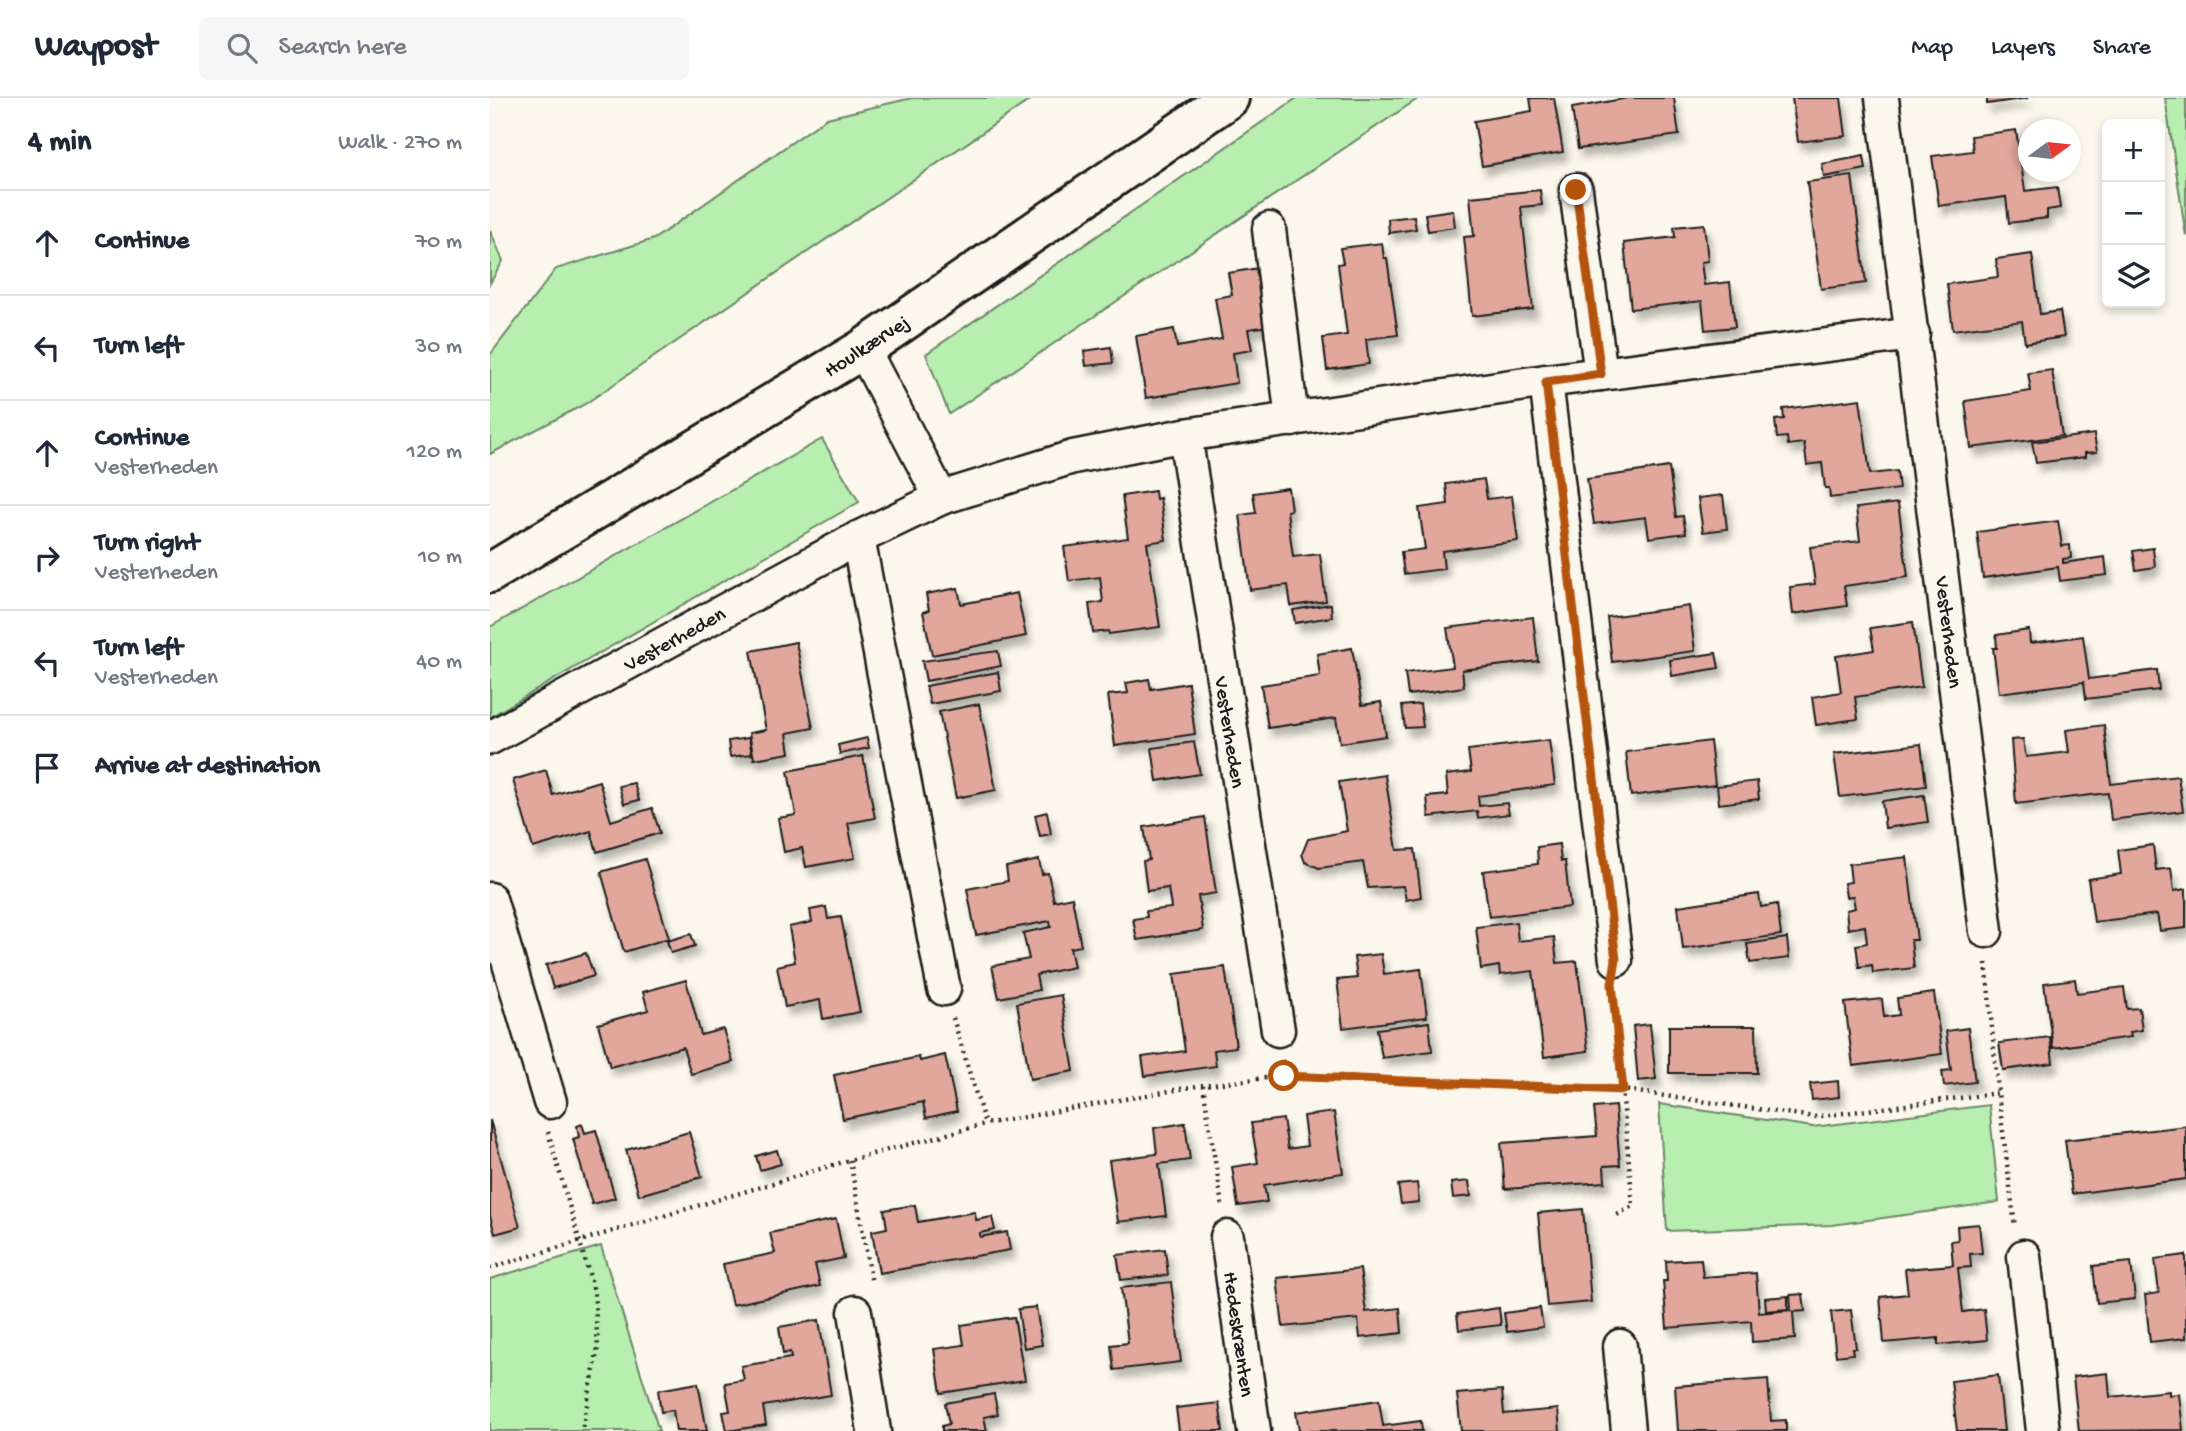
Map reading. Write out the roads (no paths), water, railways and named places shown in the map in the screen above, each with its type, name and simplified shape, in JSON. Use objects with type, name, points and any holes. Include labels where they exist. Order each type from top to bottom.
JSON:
[{"type":"street","name":"Houlkærvej","points":[[490,573],[863,349],[1229,98]]},
{"type":"street","name":"Vesterheden","points":[[1882,98],[1986,931]]},
{"type":"street","points":[[1576,190],[1601,374]]},
{"type":"street","points":[[1269,229],[1292,420]]},
{"type":"street","name":"Vesterheden","points":[[490,738],[858,538],[941,498],[1073,457],[1185,435],[1546,382],[1913,334]]},
{"type":"street","points":[[863,349],[941,498]]},
{"type":"street","points":[[1546,382],[1616,960]]},
{"type":"street","name":"Vesterheden","points":[[1185,435],[1278,1030]]},
{"type":"street","points":[[858,538],[944,989]]},
{"type":"street","points":[[490,899],[550,1102]]},
{"type":"street","name":"Hedeskrænten","points":[[1227,1237],[1254,1431]]},
{"type":"street","points":[[2024,1256],[2043,1431]]},
{"type":"street","points":[[855,1312],[874,1431]]},
{"type":"street","points":[[1620,1346],[1628,1431]]}]
